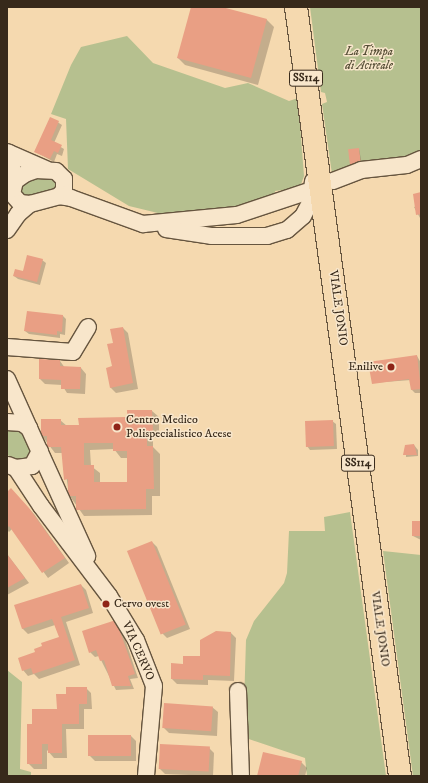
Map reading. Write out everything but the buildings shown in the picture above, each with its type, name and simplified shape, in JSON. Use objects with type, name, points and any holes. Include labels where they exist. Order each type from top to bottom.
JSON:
[{"type":"main road","name":"VIALE JONIO","points":[[296,7],[400,776]]},
{"type":"street","points":[[8,152],[14,187],[20,203],[30,204],[59,196],[97,206],[142,224],[212,236],[267,236],[287,230],[303,216],[310,203],[316,150]]},
{"type":"street","points":[[8,152],[46,169],[56,171],[97,206]]},
{"type":"street","points":[[333,181],[361,170],[407,165],[421,160]]},
{"type":"street","points":[[7,226],[14,187],[24,174],[46,169]]},
{"type":"street","points":[[59,196],[64,190],[64,179]]},
{"type":"street","points":[[142,224],[237,215],[306,192]]},
{"type":"street","points":[[7,230],[18,214],[30,204]]},
{"type":"street","points":[[7,347],[73,352],[88,327]]},
{"type":"street","points":[[7,379],[98,581]]},
{"type":"street","points":[[7,416],[13,394]]},
{"type":"street","points":[[7,422],[22,423],[30,428]]},
{"type":"street","points":[[12,466],[32,466],[40,451]]},
{"type":"street","points":[[12,466],[98,581]]},
{"type":"street","name":"VIA CERVO","points":[[98,581],[136,640],[154,686],[146,776]]},
{"type":"street","points":[[238,692],[242,776]]},
{"type":"green space","name":"La Timpa di Acireale","points":[[310,7],[421,7],[421,167],[333,181],[322,104],[327,102],[325,93],[321,92]]},
{"type":"green space","points":[[127,36],[153,63],[225,88],[248,83],[289,101],[298,98],[304,176],[299,190],[285,196],[283,190],[275,191],[274,201],[185,216],[162,214],[129,206],[68,169],[66,119],[51,114],[71,65],[81,47]]},
{"type":"green space","points":[[46,176],[57,181],[54,189],[29,196],[20,192],[22,184],[28,179]]},
{"type":"green space","points":[[7,427],[20,428],[34,449],[28,459],[22,461],[11,458],[7,454]]},
{"type":"green space","points":[[350,512],[386,776],[307,776],[305,758],[243,737],[246,640],[254,621],[284,583],[287,573],[289,531],[325,531],[324,517]]},
{"type":"green space","points":[[383,551],[421,555],[421,776],[413,776]]},
{"type":"green space","points":[[7,670],[22,682],[20,769],[31,772],[31,776],[7,776]]},
{"type":"place","name":"Enilive","points":[[391,367]]},
{"type":"place","name":"Centro Medico Polispecialistico Acese","points":[[117,427]]},
{"type":"place","name":"Cervo ovest","points":[[106,604]]}]
